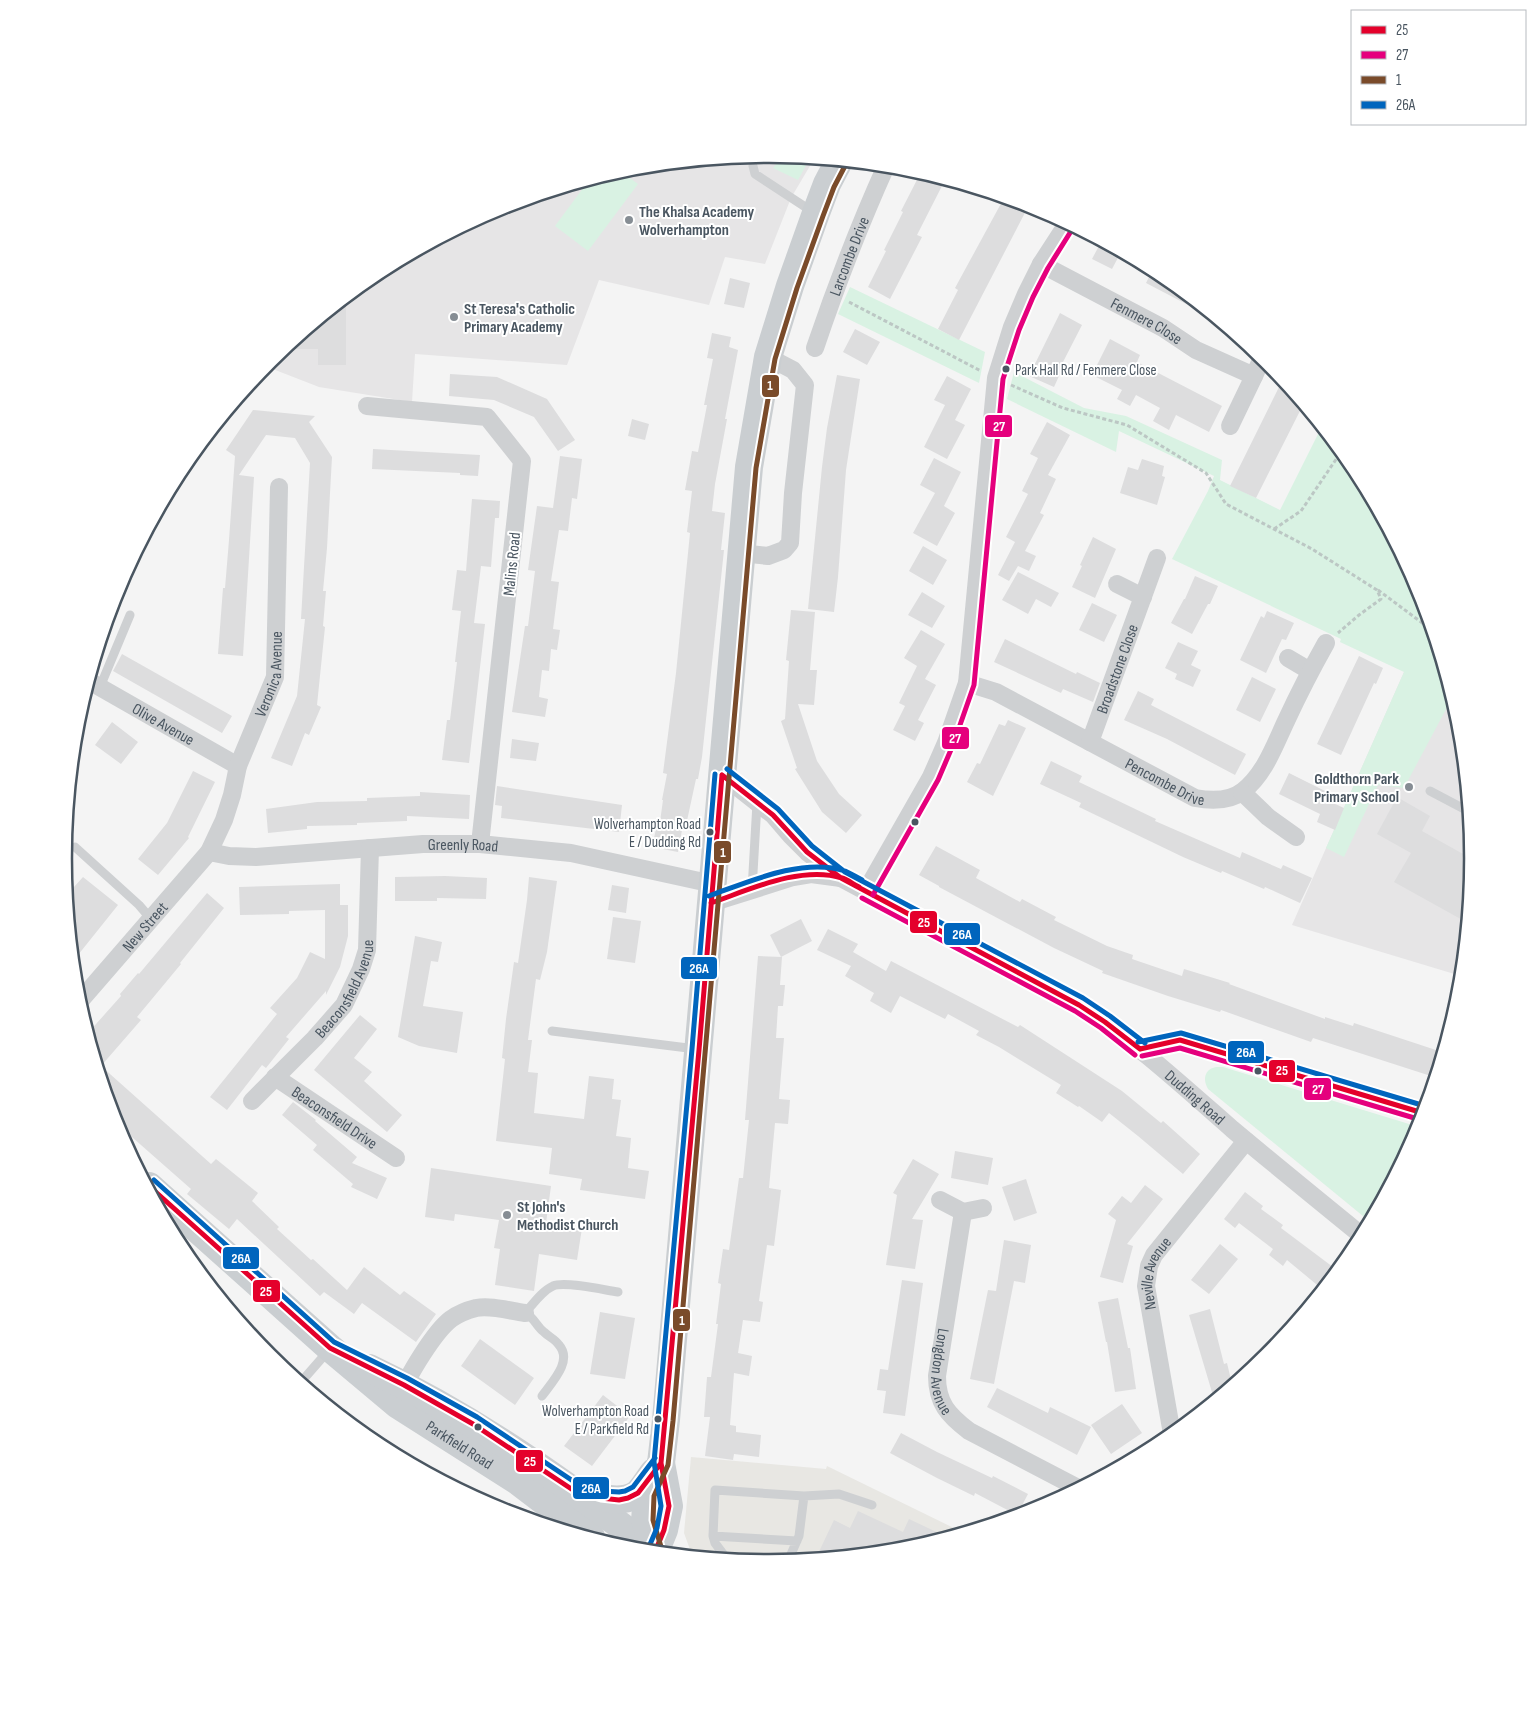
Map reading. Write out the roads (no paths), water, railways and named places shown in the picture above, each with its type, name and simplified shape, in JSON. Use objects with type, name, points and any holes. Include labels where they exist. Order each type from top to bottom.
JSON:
[{"type":"main road","points":[[652,1544],[645,1522],[647,1494],[661,1462],[699,1050],[749,467],[756,416],[768,357],[790,286],[816,213],[836,167]]},
{"type":"main road","name":"Parkfield Road","points":[[161,1197],[330,1348],[401,1395],[578,1527]]},
{"type":"main road","name":"Parkfield Road","points":[[401,1395],[498,1439],[574,1490],[643,1543]]},
{"type":"main road","points":[[574,1490],[601,1498],[619,1500],[628,1498],[638,1493],[661,1462]]},
{"type":"street","name":"Larcombe Drive","points":[[815,348],[833,294],[883,173]]},
{"type":"street","points":[[866,891],[931,777],[946,743],[966,683],[996,378],[1012,327],[1041,264],[1064,229]]},
{"type":"street","name":"Fenmere Close","points":[[1041,264],[1164,328],[1196,350],[1254,376]]},
{"type":"street","points":[[741,553],[768,556],[784,550],[790,542],[793,493],[805,385],[793,370],[768,357]]},
{"type":"street","points":[[1230,426],[1259,366]]},
{"type":"street","name":"Malins Road","points":[[367,406],[487,416],[522,460],[480,844]]},
{"type":"street","name":"Veronica Avenue","points":[[210,852],[224,820],[238,766],[275,678],[279,486]]},
{"type":"street","name":"Broadstone Close","points":[[1090,742],[1157,558]]},
{"type":"street","points":[[1117,584],[1143,598]]},
{"type":"street","name":"Pencombe Drive","points":[[966,683],[996,692],[1195,798],[1210,801],[1232,798],[1242,792],[1256,778],[1326,643]]},
{"type":"street","points":[[1288,658],[1310,671]]},
{"type":"street","name":"Olive Avenue","points":[[95,684],[238,766]]},
{"type":"street","name":"Dudding Road","points":[[722,775],[773,815],[807,852],[841,878],[1079,1005],[1105,1022],[1140,1049],[1246,1141],[1355,1230]]},
{"type":"street","points":[[1242,792],[1268,818],[1296,838]]},
{"type":"street","name":"Greenly Road","points":[[210,852],[229,856],[256,857],[423,844],[480,844],[571,853],[712,894]]},
{"type":"street","name":"Beaconsfield Avenue","points":[[252,1101],[344,1006],[361,969],[367,950],[370,848]]},
{"type":"street","name":"New Street","points":[[86,994],[210,852]]},
{"type":"street","points":[[712,894],[752,890],[792,877],[811,874],[841,878]]},
{"type":"street","points":[[1140,1049],[1180,1040],[1416,1111]]},
{"type":"street","name":"Beaconsfield Drive","points":[[275,1077],[396,1158]]},
{"type":"street","name":"Neville Avenue","points":[[1170,1425],[1146,1286],[1149,1266],[1154,1255],[1246,1141]]},
{"type":"street","points":[[940,1200],[964,1212],[983,1208]]},
{"type":"street","name":"Longdon Avenue","points":[[964,1212],[937,1376],[937,1390],[943,1404],[953,1419],[969,1431],[1071,1484]]},
{"type":"street","points":[[401,1395],[430,1344],[451,1319],[477,1308],[494,1308],[526,1314]]},
{"type":"lane","points":[[753,166],[755,174],[816,213]]},
{"type":"lane","points":[[95,684],[130,614]]},
{"type":"lane","points":[[1430,791],[1462,808]]},
{"type":"lane","points":[[752,890],[757,803]]},
{"type":"lane","points":[[75,847],[139,905],[151,919]]},
{"type":"lane","points":[[552,1031],[699,1050]]},
{"type":"lane","points":[[542,1396],[561,1367],[564,1354],[561,1346],[536,1325],[533,1317],[526,1314],[543,1293],[557,1285],[566,1284],[618,1292]]},
{"type":"lane","points":[[305,1377],[330,1348]]},
{"type":"lane","points":[[722,1553],[713,1536],[715,1490],[804,1496],[839,1494],[872,1505]]},
{"type":"lane","points":[[791,1553],[798,1536],[804,1496]]},
{"type":"lane","points":[[713,1536],[796,1541]]},
{"type":"place","name":"The Khalsa Academy Wolverhampton","points":[[629,220]]},
{"type":"place","name":"St Teresa's Catholic Primary Academy","points":[[454,317]]},
{"type":"place","name":"Park Hall Rd / Fenmere Close","points":[[1006,369]]},
{"type":"place","name":"Goldthorn Park Primary School","points":[[1409,787]]},
{"type":"place","name":"Wolverhampton Road E / Dudding Rd","points":[[710,832]]},
{"type":"place","name":"St John's Methodist Church","points":[[507,1215]]},
{"type":"place","name":"Wolverhampton Road E / Parkfield Rd","points":[[658,1419]]}]
